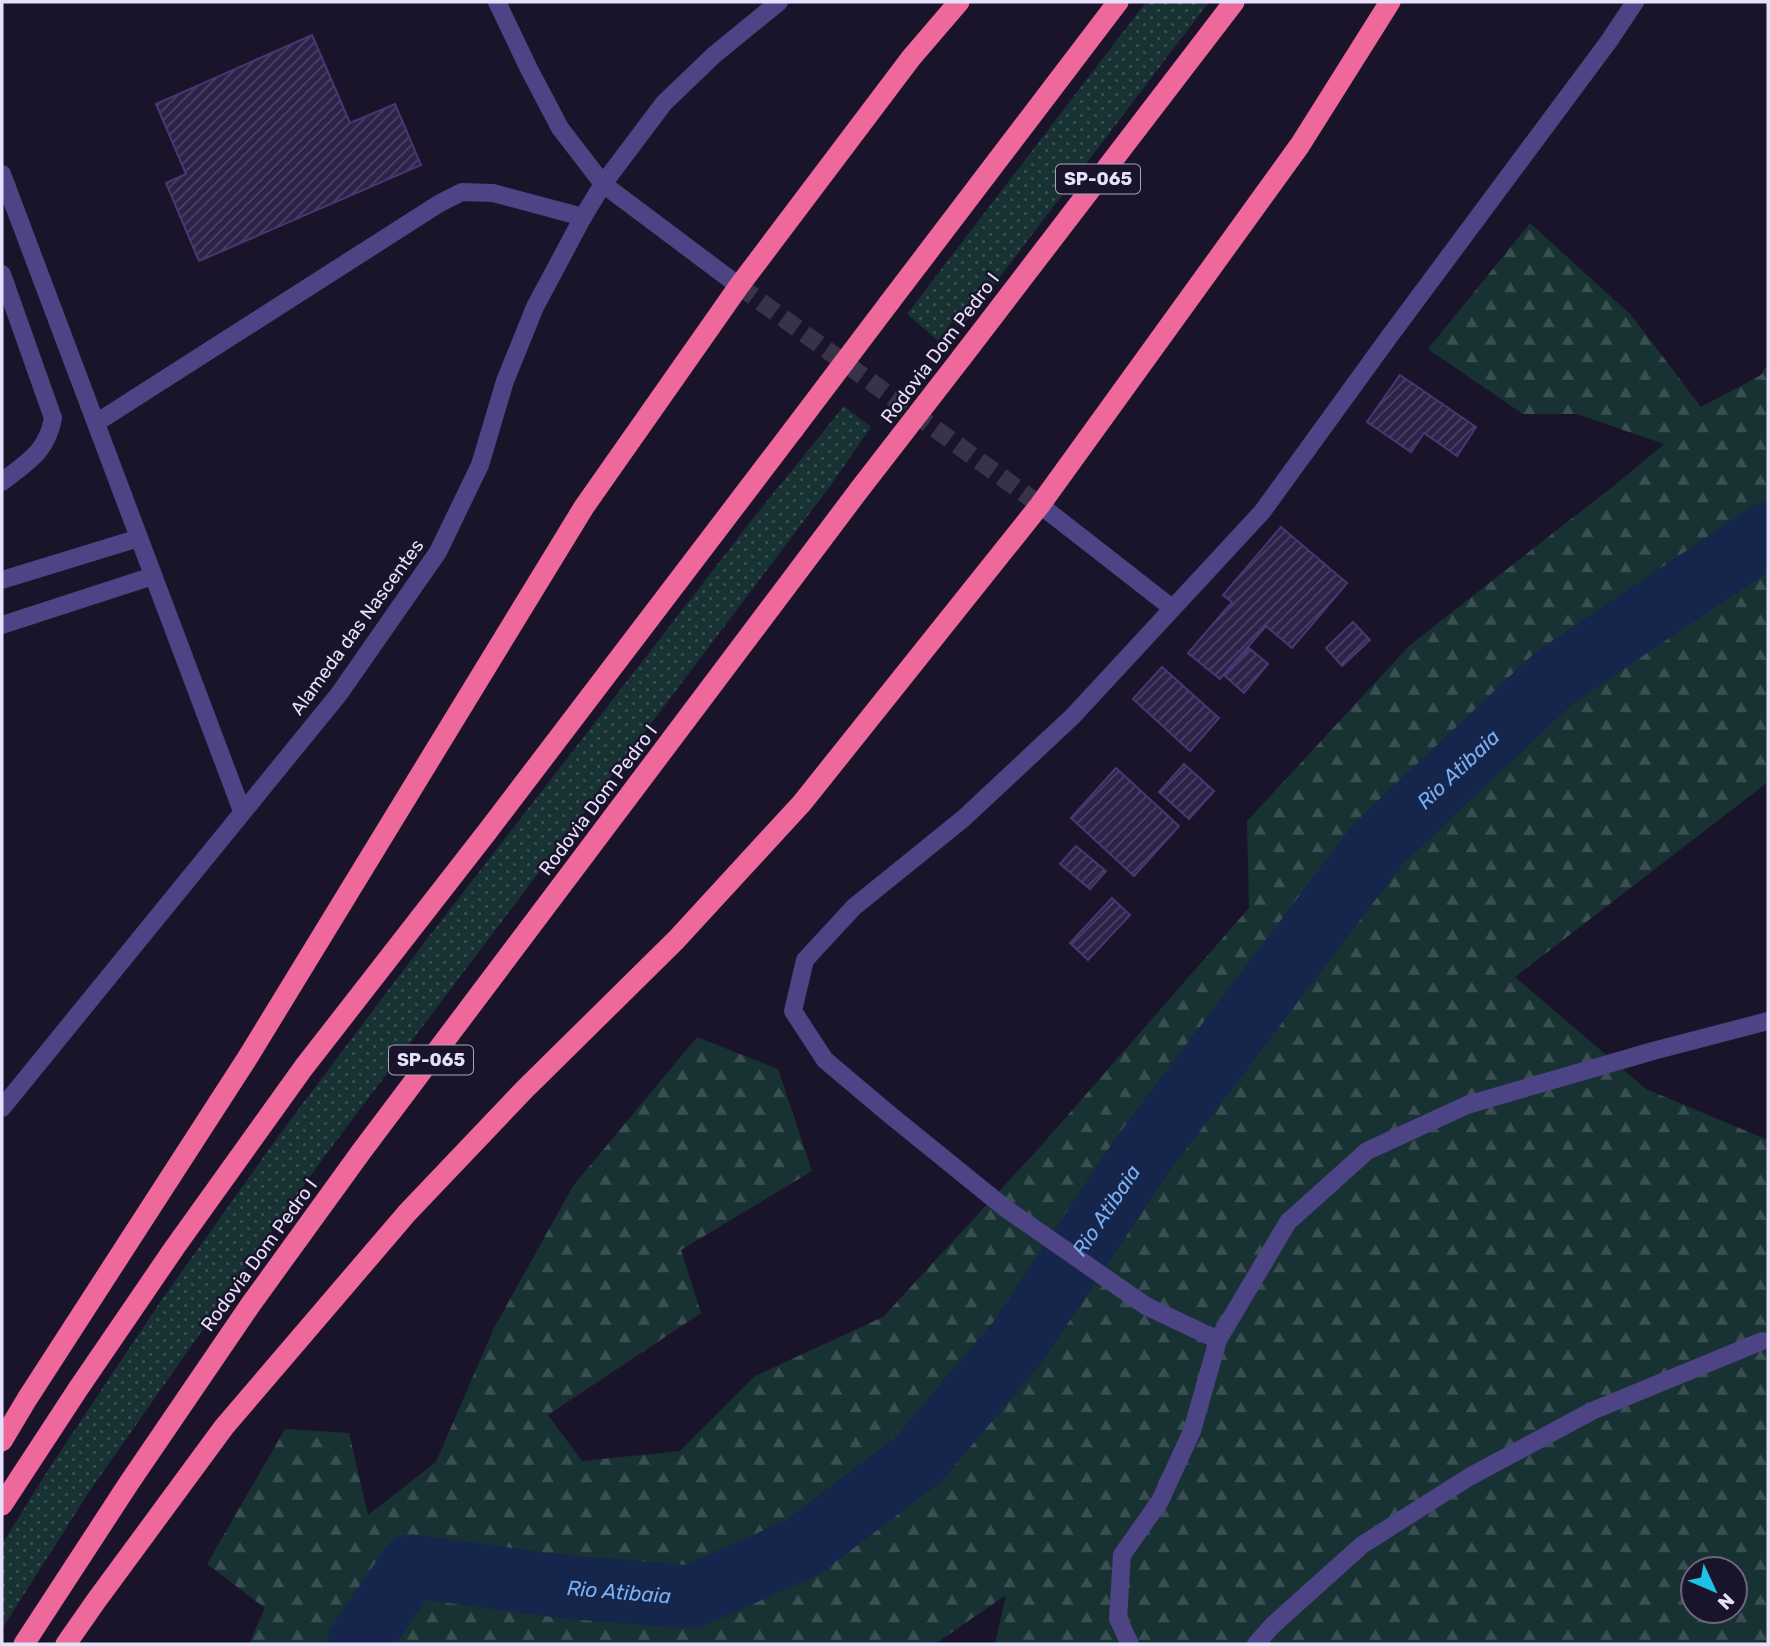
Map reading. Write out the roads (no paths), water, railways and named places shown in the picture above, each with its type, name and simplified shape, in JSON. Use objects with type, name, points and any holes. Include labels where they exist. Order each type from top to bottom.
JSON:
[{"type":"highway","points":[[2,1441],[34,1387],[248,1057],[584,507],[739,286],[911,58],[959,2]]},
{"type":"highway","points":[[2,1505],[138,1302],[304,1067],[487,832],[1118,2]]},
{"type":"highway","name":"Rodovia Dom Pedro I","points":[[24,1644],[251,1304],[361,1152],[859,490],[1234,2]]},
{"type":"highway","points":[[66,1644],[224,1427],[407,1213],[524,1090],[677,940],[802,803],[1040,506],[1300,145],[1390,2]]},
{"type":"street","points":[[497,2],[561,128],[603,184],[739,286]]},
{"type":"street","name":"Alameda das Nascentes","points":[[2,1108],[339,695],[438,552],[480,465],[505,381],[535,307],[603,184],[664,103],[714,55],[779,2]]},
{"type":"street","points":[[1218,1340],[1146,1307],[1005,1208],[825,1060],[793,1011],[805,960],[854,907],[964,818],[1073,716],[1262,512],[1635,2]]},
{"type":"street","points":[[2,174],[242,811]]},
{"type":"street","points":[[96,424],[440,203],[462,192],[493,193],[583,217]]},
{"type":"street","points":[[2,274],[52,418],[50,433],[44,446],[2,482]]},
{"type":"street","points":[[1040,506],[1172,608]]},
{"type":"street","points":[[2,580],[139,538]]},
{"type":"street","points":[[2,625],[153,576]]},
{"type":"street","points":[[1129,1644],[1118,1619],[1122,1555],[1160,1501],[1192,1431],[1218,1340],[1288,1222],[1367,1151],[1467,1105],[1768,1021]]},
{"type":"street","points":[[1256,1644],[1273,1625],[1362,1545],[1469,1477],[1592,1411],[1762,1341]]},
{"type":"waterway","name":"Rio Atibaia","points":[[358,1644],[411,1566],[565,1587],[691,1597],[803,1547],[919,1459],[1019,1340],[1145,1151],[1379,843],[1555,677],[1768,534]]},
{"type":"tunnel","points":[[739,286],[1040,505]]}]
